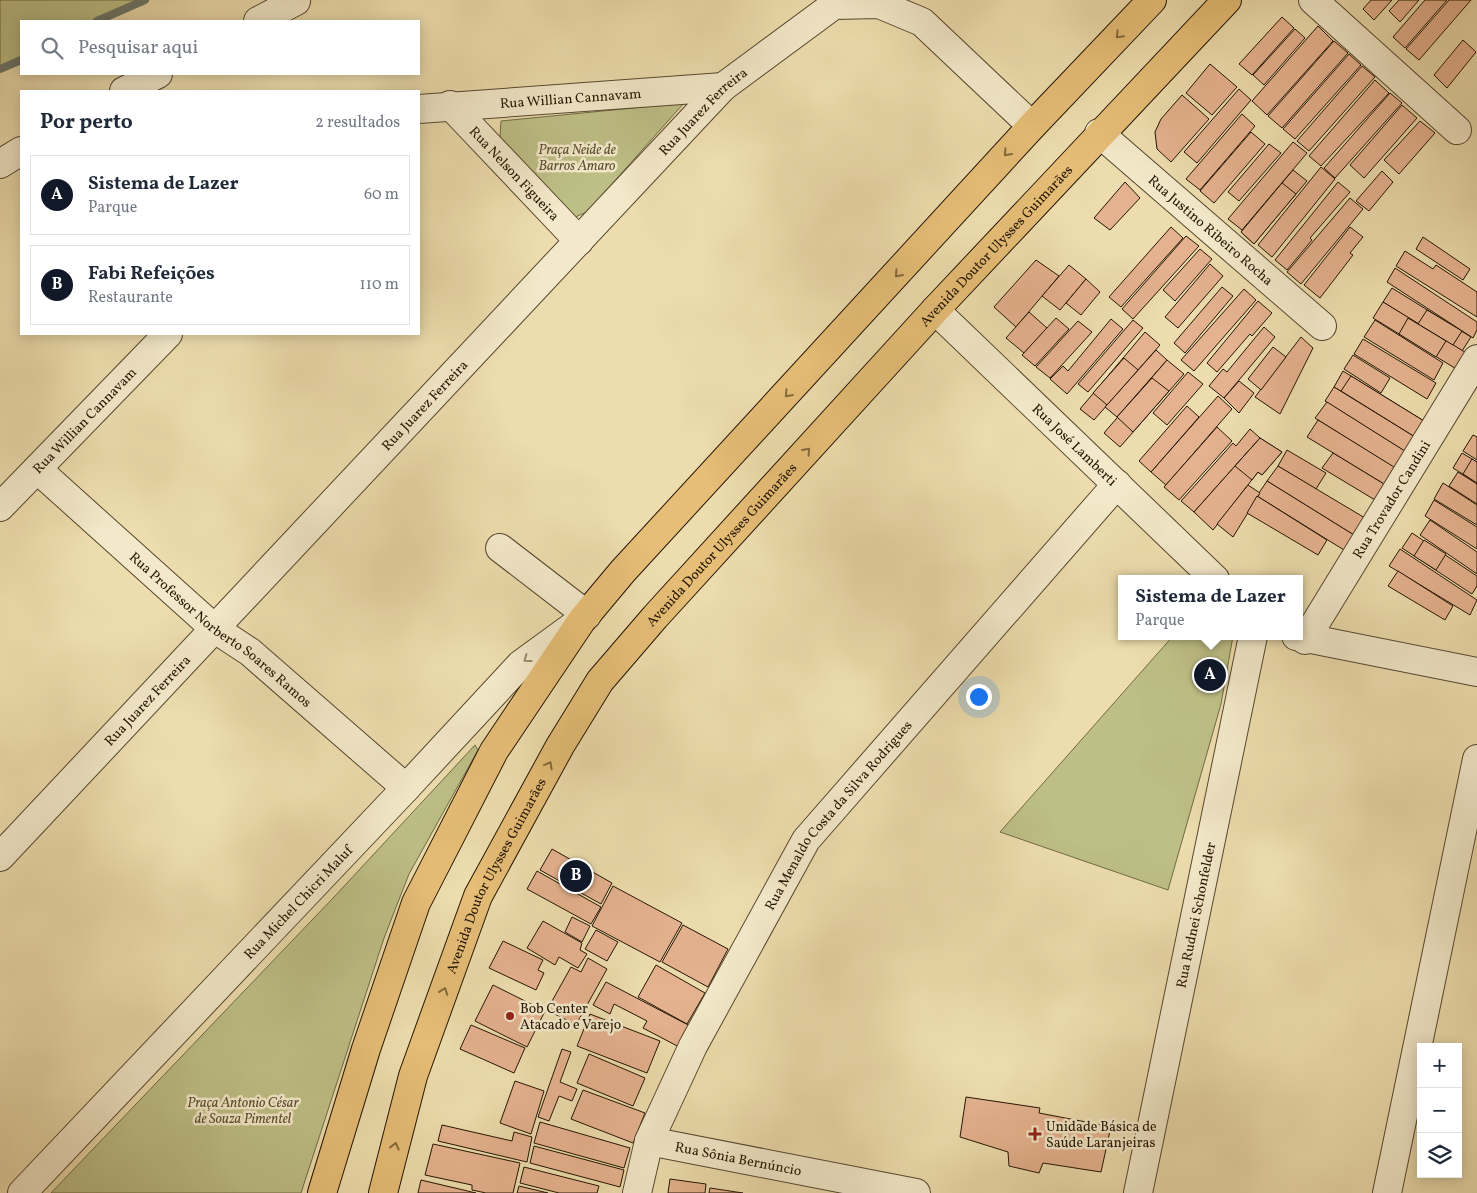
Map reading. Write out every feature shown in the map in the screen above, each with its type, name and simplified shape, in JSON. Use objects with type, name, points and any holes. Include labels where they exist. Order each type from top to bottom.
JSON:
[{"type":"main road","points":[[322,1193],[366,1049],[416,903],[494,751],[584,618],[623,571],[1032,126],[1152,0]]},
{"type":"main road","name":"Avenida Doutor Ulysses Guimarães","points":[[383,1193],[413,1076],[478,896],[511,832],[600,681],[935,310],[1099,133],[1227,0]]},
{"type":"street","points":[[1313,0],[1456,130]]},
{"type":"street","points":[[260,20],[296,1]]},
{"type":"street","name":"Rua Juarez Ferreira","points":[[0,857],[723,87],[834,5],[880,4],[922,22],[1032,126]]},
{"type":"street","points":[[126,90],[156,75]]},
{"type":"street","name":"Rua Willian Cannavam","points":[[420,109],[723,87]]},
{"type":"street","name":"Rua Nelson Figueira","points":[[450,106],[579,241]]},
{"type":"street","name":"Rua Justino Ribeiro Rocha","points":[[1099,133],[1322,326]]},
{"type":"street","points":[[0,164],[20,152]]},
{"type":"street","name":"Rua José Lamberti","points":[[935,310],[1211,575]]},
{"type":"street","name":"Rua Willian Cannavam","points":[[0,507],[167,335]]},
{"type":"street","name":"Rua Trovador Candini","points":[[1303,635],[1477,359]]},
{"type":"street","name":"Rua Professor Norberto Soares Ramos","points":[[37,469],[215,629],[250,652],[406,788]]},
{"type":"street","name":"Rua Menaldo Costa da Silva Rodrigues","points":[[637,1193],[649,1141],[693,1046],[806,840],[1117,484]]},
{"type":"street","points":[[500,548],[584,618]]},
{"type":"street","name":"Rua Michel Chicri Maluf","points":[[22,1193],[521,664],[584,618]]},
{"type":"street","points":[[1303,638],[1477,672]]},
{"type":"street","name":"Rua Rudnei Schonfelder","points":[[1138,1193],[1252,640]]},
{"type":"street","points":[[1387,1193],[1477,759]]},
{"type":"street","name":"Rua Sônia Bernúncio","points":[[649,1141],[899,1191]]},
{"type":"green space","points":[[0,0],[145,0],[99,20],[20,20],[20,60],[0,69]]},
{"type":"green space","name":"Praça Neide de Barros Amaro","points":[[684,103],[587,212],[573,218],[500,137],[501,121]]},
{"type":"green space","points":[[1169,640],[1232,640],[1221,704],[1168,890],[1000,832]]},
{"type":"green space","name":"Praça Antonio César de Souza Pimentel","points":[[475,745],[478,750],[409,874],[384,938],[301,1193],[51,1193],[334,897]]},
{"type":"building","points":[[1371,0],[1392,0],[1374,20],[1363,9]]},
{"type":"building","points":[[1399,0],[1419,0],[1400,22],[1389,11]]},
{"type":"building","points":[[1425,0],[1447,0],[1405,48],[1393,37]]},
{"type":"building","points":[[1449,0],[1471,0],[1419,60],[1406,49]]},
{"type":"building","points":[[1282,17],[1294,28],[1252,75],[1239,64]]},
{"type":"building","points":[[1318,26],[1333,41],[1267,115],[1252,101]]},
{"type":"building","points":[[1295,29],[1305,38],[1264,85],[1253,75]]},
{"type":"building","points":[[1463,40],[1476,52],[1447,88],[1434,75]]},
{"type":"building","points":[[1334,41],[1348,53],[1282,128],[1268,116]]},
{"type":"building","points":[[1349,54],[1361,65],[1295,139],[1283,129]]},
{"type":"building","points":[[1210,64],[1237,87],[1212,115],[1186,93]]},
{"type":"building","points":[[1362,66],[1375,77],[1309,151],[1297,141]]},
{"type":"building","points":[[1375,80],[1389,93],[1321,166],[1309,156]]},
{"type":"building","points":[[1239,89],[1251,100],[1197,163],[1184,152]]},
{"type":"building","points":[[1390,93],[1402,103],[1335,178],[1324,168]]},
{"type":"building","points":[[1182,95],[1209,119],[1171,162],[1157,149],[1155,132],[1161,119]]},
{"type":"building","points":[[1402,105],[1417,118],[1364,178],[1350,165]]},
{"type":"building","points":[[1242,114],[1255,126],[1200,190],[1186,179]]},
{"type":"building","points":[[1420,121],[1435,133],[1399,174],[1384,160]]},
{"type":"building","points":[[1251,132],[1265,144],[1214,203],[1200,191]]},
{"type":"building","points":[[1293,142],[1307,153],[1242,230],[1228,219]]},
{"type":"building","points":[[1269,144],[1281,153],[1239,201],[1228,192]]},
{"type":"building","points":[[1321,167],[1335,179],[1272,257],[1258,245]]},
{"type":"building","points":[[1293,170],[1307,181],[1254,244],[1241,232]]},
{"type":"building","points":[[1382,171],[1393,182],[1369,211],[1356,201]]},
{"type":"building","points":[[1125,182],[1140,198],[1110,230],[1094,218]]},
{"type":"building","points":[[1338,182],[1350,192],[1310,238],[1312,240],[1287,270],[1275,260]]},
{"type":"building","points":[[1282,183],[1296,194],[1254,244],[1241,232]]},
{"type":"building","points":[[1350,198],[1363,209],[1301,284],[1287,272]]},
{"type":"building","points":[[1171,227],[1183,238],[1121,307],[1109,297]]},
{"type":"building","points":[[1350,227],[1363,237],[1350,253],[1353,255],[1320,298],[1304,285]]},
{"type":"building","points":[[1186,236],[1199,246],[1133,319],[1122,309]]},
{"type":"building","points":[[1423,237],[1470,269],[1463,280],[1416,249]]},
{"type":"building","points":[[1200,249],[1212,259],[1175,301],[1163,290]]},
{"type":"building","points":[[1405,251],[1433,269],[1436,265],[1477,292],[1477,317],[1396,266]]},
{"type":"building","points":[[1036,260],[1059,276],[1016,327],[994,307]]},
{"type":"building","points":[[1210,264],[1223,276],[1178,328],[1165,317]]},
{"type":"building","points":[[1069,265],[1086,279],[1060,310],[1042,296]]},
{"type":"building","points":[[1395,268],[1477,322],[1477,330],[1473,338],[1387,282]]},
{"type":"building","points":[[1086,279],[1100,292],[1081,315],[1066,303]]},
{"type":"building","points":[[1222,287],[1233,296],[1185,353],[1174,343]]},
{"type":"building","points":[[1392,288],[1471,337],[1462,351],[1383,302]]},
{"type":"building","points":[[1244,289],[1256,300],[1194,371],[1181,360]]},
{"type":"building","points":[[1258,301],[1272,313],[1252,336],[1250,334],[1217,372],[1207,363]]},
{"type":"building","points":[[1383,302],[1468,354],[1458,370],[1373,318]]},
{"type":"building","points":[[1427,310],[1462,331],[1453,345],[1418,324]]},
{"type":"building","points":[[1029,312],[1047,328],[1024,353],[1006,338]]},
{"type":"building","points":[[1056,318],[1069,329],[1035,366],[1022,355]]},
{"type":"building","points":[[1408,318],[1446,341],[1436,357],[1399,334]]},
{"type":"building","points":[[1111,319],[1123,329],[1067,394],[1050,379],[1063,366],[1068,371]]},
{"type":"building","points":[[1133,320],[1143,328],[1088,392],[1078,384]]},
{"type":"building","points":[[1375,320],[1443,363],[1434,380],[1364,337]]},
{"type":"building","points":[[1078,321],[1092,332],[1050,378],[1036,367]]},
{"type":"building","points":[[1264,327],[1275,337],[1224,398],[1209,386],[1223,369],[1227,372]]},
{"type":"building","points":[[1145,332],[1160,345],[1094,420],[1080,409]]},
{"type":"building","points":[[1301,337],[1313,348],[1280,414],[1255,397]]},
{"type":"building","points":[[1363,339],[1436,383],[1427,399],[1354,354]]},
{"type":"building","points":[[1273,347],[1286,357],[1261,390],[1248,379]]},
{"type":"building","points":[[1156,350],[1167,360],[1117,417],[1105,407]]},
{"type":"building","points":[[1353,355],[1390,378],[1381,393],[1344,369]]},
{"type":"building","points":[[1124,358],[1138,370],[1107,405],[1093,393]]},
{"type":"building","points":[[1167,360],[1184,374],[1120,447],[1104,433]]},
{"type":"building","points":[[1343,371],[1424,421],[1415,437],[1334,387]]},
{"type":"building","points":[[1188,372],[1203,384],[1167,425],[1153,413]]},
{"type":"building","points":[[1351,376],[1424,421],[1415,437],[1341,391]]},
{"type":"building","points":[[1152,378],[1169,391],[1133,432],[1117,417]]},
{"type":"building","points":[[1239,381],[1254,393],[1239,413],[1224,398]]},
{"type":"building","points":[[1334,387],[1415,437],[1406,452],[1325,401]]},
{"type":"building","points":[[1218,396],[1232,409],[1166,485],[1151,472]]},
{"type":"building","points":[[1327,402],[1408,453],[1398,470],[1315,418]]},
{"type":"building","points":[[1187,406],[1199,417],[1151,472],[1139,461]]},
{"type":"building","points":[[1318,420],[1394,467],[1384,484],[1307,437]]},
{"type":"building","points":[[1217,427],[1232,441],[1179,500],[1164,487]]},
{"type":"building","points":[[1250,429],[1260,438],[1194,512],[1181,501],[1233,443],[1236,446]]},
{"type":"building","points":[[1473,435],[1477,437],[1477,460],[1463,451]]},
{"type":"building","points":[[1260,438],[1282,452],[1262,475],[1258,472],[1213,530],[1194,512]]},
{"type":"building","points":[[1260,438],[1282,452],[1262,475],[1258,472],[1252,480],[1235,466]]},
{"type":"building","points":[[1287,450],[1326,473],[1316,489],[1278,466]]},
{"type":"building","points":[[1333,453],[1384,484],[1375,500],[1322,468]]},
{"type":"building","points":[[1462,453],[1477,462],[1477,483],[1453,468]]},
{"type":"building","points":[[1472,459],[1477,462],[1477,483],[1463,474]]},
{"type":"building","points":[[1278,466],[1365,518],[1354,535],[1267,481]]},
{"type":"building","points":[[1458,472],[1477,484],[1477,504],[1449,486]]},
{"type":"building","points":[[1267,481],[1354,535],[1344,550],[1257,496]]},
{"type":"building","points":[[1443,483],[1477,505],[1477,525],[1434,499]]},
{"type":"building","points":[[1248,485],[1260,493],[1233,537],[1217,524]]},
{"type":"building","points":[[1257,496],[1327,540],[1318,555],[1247,513]]},
{"type":"building","points":[[1434,500],[1477,527],[1477,549],[1425,516]]},
{"type":"building","points":[[1430,520],[1477,552],[1477,574],[1420,535]]},
{"type":"building","points":[[1412,533],[1477,576],[1477,586],[1472,594],[1402,548]]},
{"type":"building","points":[[1424,540],[1446,554],[1436,570],[1414,556]]},
{"type":"building","points":[[1400,549],[1477,600],[1470,615],[1389,566]]},
{"type":"building","points":[[1398,571],[1453,606],[1445,620],[1388,586]]},
{"type":"building","points":[[552,849],[612,883],[601,904],[540,870]]},
{"type":"building","points":[[537,871],[601,907],[591,924],[527,889]]},
{"type":"building","points":[[613,886],[682,923],[660,962],[592,926]]},
{"type":"building","points":[[572,917],[590,926],[582,942],[565,932]]},
{"type":"building","points":[[543,921],[582,943],[580,950],[587,954],[578,968],[559,957],[555,965],[527,948]]},
{"type":"building","points":[[683,925],[728,949],[708,987],[662,962]]},
{"type":"building","points":[[596,930],[618,942],[607,961],[585,949]]},
{"type":"building","points":[[503,941],[543,960],[538,970],[544,973],[536,990],[489,968]]},
{"type":"building","points":[[588,958],[607,969],[576,1025],[547,1010],[571,967],[581,972]]},
{"type":"building","points":[[656,965],[705,993],[687,1024],[638,997]]},
{"type":"building","points":[[606,982],[692,1027],[681,1048],[643,1028],[647,1021],[614,1004],[610,1014],[593,1005]]},
{"type":"building","name":"Bob Center Atacado e Varejo","points":[[493,985],[545,1011],[527,1047],[475,1021]]},
{"type":"building","points":[[590,1014],[660,1041],[647,1073],[577,1046]]},
{"type":"building","points":[[471,1025],[525,1048],[514,1073],[460,1049]]},
{"type":"building","points":[[562,1049],[571,1052],[560,1082],[577,1089],[572,1101],[559,1096],[549,1121],[538,1117]]},
{"type":"building","points":[[589,1054],[645,1078],[633,1106],[577,1083]]},
{"type":"building","points":[[515,1081],[544,1091],[531,1134],[500,1123]]},
{"type":"building","points":[[583,1090],[645,1113],[633,1143],[571,1119]]},
{"type":"building","name":"Unidade Básica de Saúde Laranjeiras","points":[[966,1097],[1040,1108],[1039,1113],[1102,1125],[1102,1129],[1110,1131],[1101,1172],[1043,1163],[1039,1173],[1009,1166],[1008,1152],[960,1137]]},
{"type":"building","points":[[540,1122],[630,1148],[624,1168],[534,1143]]},
{"type":"building","points":[[442,1125],[512,1141],[514,1132],[532,1137],[527,1162],[438,1141]]},
{"type":"building","points":[[433,1144],[520,1163],[513,1193],[486,1193],[472,1190],[472,1185],[425,1175]]},
{"type":"building","points":[[534,1146],[624,1170],[620,1187],[530,1163]]},
{"type":"building","points":[[524,1167],[599,1186],[597,1193],[559,1193],[520,1183]]},
{"type":"building","points":[[670,1179],[706,1184],[705,1193],[668,1193]]},
{"type":"building","points":[[421,1180],[476,1193],[418,1193]]},
{"type":"building","points":[[519,1186],[548,1193],[517,1193]]},
{"type":"building","points":[[710,1188],[743,1193],[709,1193]]},
{"type":"waterway","points":[[99,20],[145,0]]},
{"type":"waterway","points":[[0,69],[20,60]]},
{"type":"place","name":"Sistema de Lazer","points":[[1210,675]]},
{"type":"place","name":"Fabi Refeições","points":[[576,876]]},
{"type":"place","name":"Bob Center Atacado e Varejo","points":[[510,1016]]},
{"type":"place","name":"Unidade Básica de Saúde Laranjeiras","points":[[1035,1134]]}]
